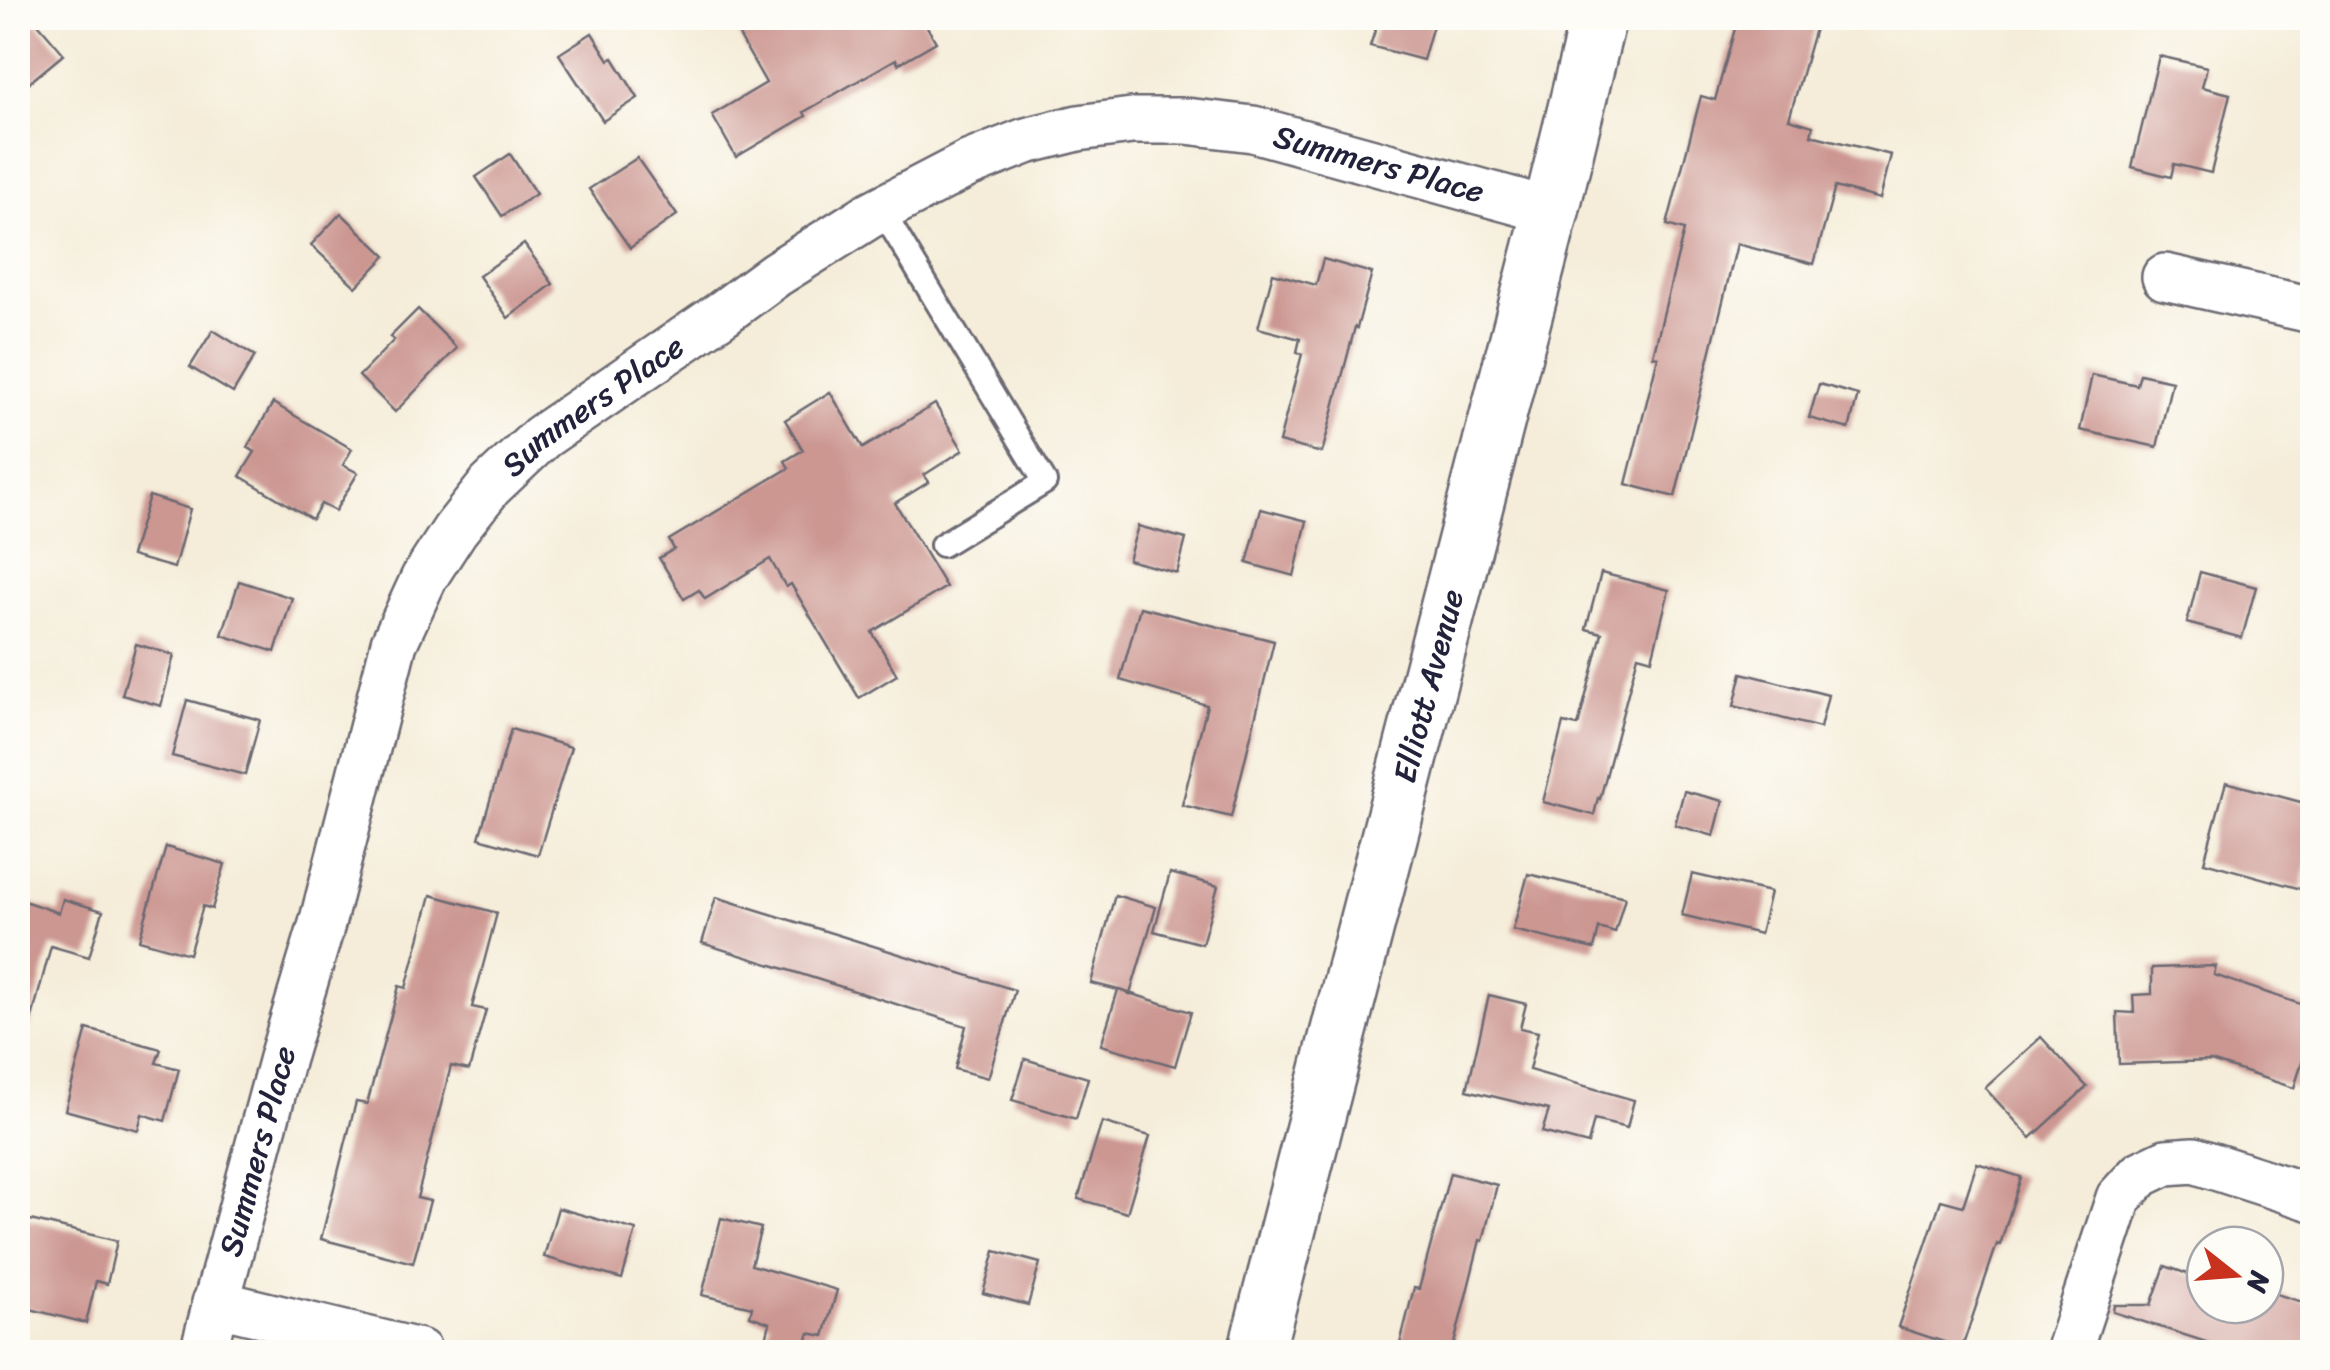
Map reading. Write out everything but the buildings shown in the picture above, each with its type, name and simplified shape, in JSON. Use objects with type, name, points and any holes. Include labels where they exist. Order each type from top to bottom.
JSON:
[{"type":"street","name":"Elliott Avenue","points":[[1256,1352],[1598,18]]},
{"type":"street","name":"Summers Place","points":[[203,1352],[322,924],[394,643],[424,578],[455,530],[490,486],[542,437],[776,274],[881,209],[968,164],[1026,141],[1132,121],[1186,121],[1252,129],[1551,211]]},
{"type":"street","points":[[2165,277],[2312,310]]},
{"type":"street","points":[[2068,1352],[2120,1198],[2141,1174],[2166,1162],[2199,1162],[2312,1198]]},
{"type":"street","points":[[216,1303],[420,1352]]},
{"type":"lane","points":[[881,209],[1046,482],[942,545]]}]
